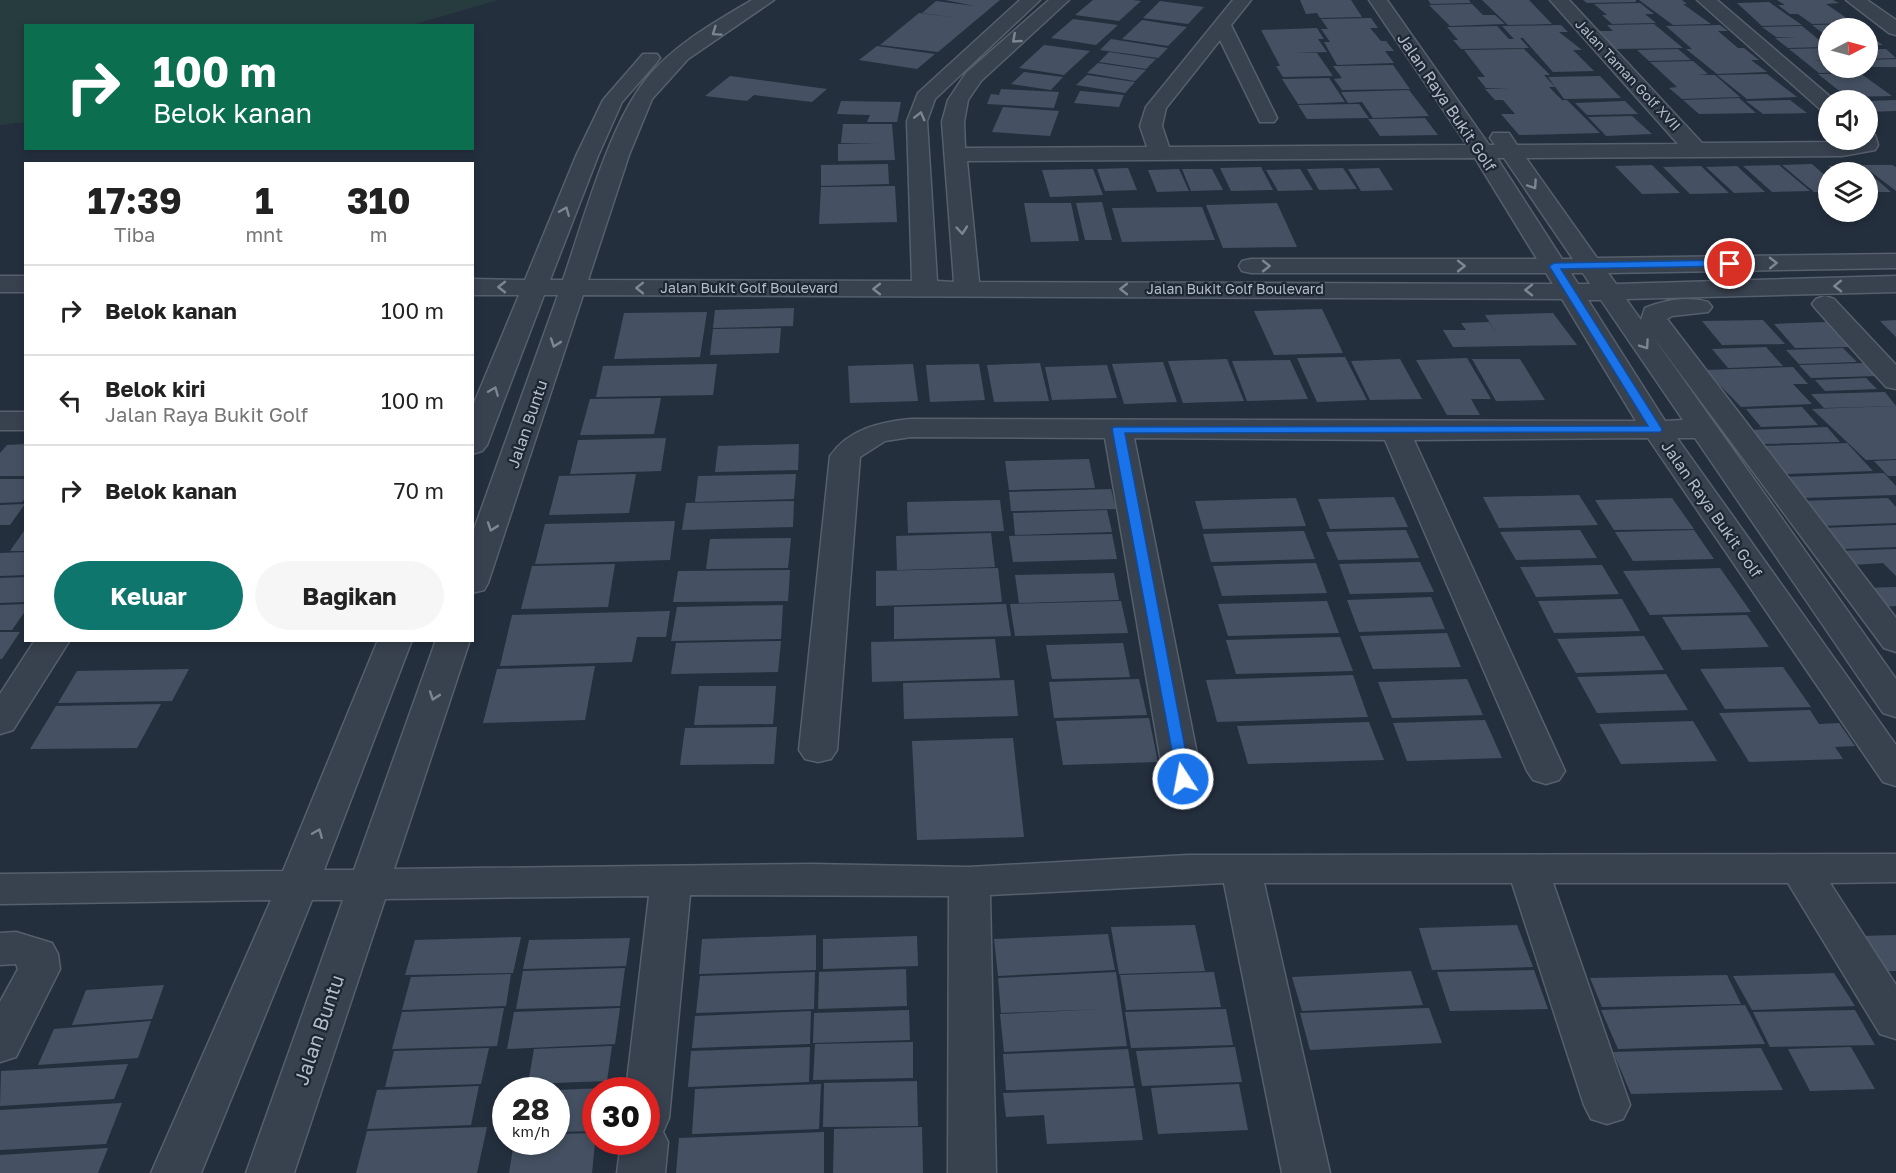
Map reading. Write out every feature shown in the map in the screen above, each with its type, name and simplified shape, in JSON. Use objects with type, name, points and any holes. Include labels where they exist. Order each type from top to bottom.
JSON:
[{"type":"street","points":[[474,440],[587,156],[614,100],[653,55],[701,20],[735,0]]},
{"type":"street","name":"Jalan Buntu","points":[[474,577],[618,155],[641,100],[653,83],[681,56],[765,0]]},
{"type":"street","points":[[923,272],[917,122],[925,97],[944,77],[1031,0]]},
{"type":"street","points":[[966,278],[953,122],[958,100],[973,76],[1060,0]]},
{"type":"street","points":[[1160,153],[1151,126],[1156,108],[1242,0]]},
{"type":"street","name":"Jalan Raya Bukit Golf","points":[[1378,0],[1482,151],[1656,429],[1896,773]]},
{"type":"street","name":"Jalan Raya Bukit Golf","points":[[1402,0],[1896,705]]},
{"type":"street","name":"Jalan Taman Golf XVII","points":[[1559,0],[1696,150]]},
{"type":"street","points":[[1706,0],[1818,97]]},
{"type":"street","points":[[1855,0],[1896,29]]},
{"type":"street","points":[[1222,25],[1267,118]]},
{"type":"street","points":[[919,162],[955,158],[1160,153],[1818,148]]},
{"type":"street","points":[[920,190],[959,190]]},
{"type":"street","name":"Jalan Bukit Golf Boulevard","points":[[1224,266],[1588,266],[1896,261]]},
{"type":"street","points":[[0,263],[24,263]]},
{"type":"street","points":[[474,265],[540,276]]},
{"type":"street","name":"Jalan Bukit Golf Boulevard","points":[[966,278],[1142,267]]},
{"type":"street","name":"Jalan Bukit Golf Boulevard","points":[[540,276],[923,272],[966,278],[1608,292],[1896,284]]},
{"type":"street","points":[[474,287],[540,276]]},
{"type":"street","points":[[0,284],[24,284]]},
{"type":"street","points":[[1896,303],[1679,307],[1659,310],[1654,314],[1654,320],[1896,641]]},
{"type":"street","points":[[1825,304],[1896,381]]},
{"type":"street","points":[[0,421],[24,421]]},
{"type":"street","points":[[818,750],[845,456],[854,445],[888,430],[911,428],[1396,431],[1703,429]]},
{"type":"street","points":[[1118,429],[1183,779]]},
{"type":"street","points":[[1396,431],[1546,771]]},
{"type":"street","points":[[0,722],[52,642]]},
{"type":"street","points":[[178,1168],[297,887],[394,642]]},
{"type":"street","name":"Jalan Buntu","points":[[270,1173],[452,642]]},
{"type":"street","points":[[1800,868],[1896,1022]]},
{"type":"street","points":[[0,889],[812,879],[969,882],[1188,869],[1896,868]]},
{"type":"street","points":[[1528,869],[1607,1105]]},
{"type":"street","points":[[1241,870],[1306,1173]]},
{"type":"street","points":[[650,1077],[671,881]]},
{"type":"street","points":[[969,882],[972,1173]]},
{"type":"street","points":[[0,1044],[39,969],[18,951]]},
{"type":"street","points":[[641,1173],[643,1155]]},
{"type":"green space","points":[[0,0],[498,0],[415,24],[24,24],[24,122],[0,125]]},
{"type":"building","points":[[945,0],[1000,0],[938,52],[880,45],[919,13],[957,18],[922,13],[936,1],[975,6]]},
{"type":"building","points":[[1093,0],[1141,1],[1119,21],[1075,15]]},
{"type":"building","points":[[1300,0],[1351,0],[1362,17],[1320,18],[1317,13],[1306,14]]},
{"type":"building","points":[[1428,0],[1469,0],[1471,3],[1431,4]]},
{"type":"building","points":[[1482,0],[1529,0],[1552,24],[1508,25]]},
{"type":"building","points":[[1583,0],[1636,0],[1636,2],[1587,3]]},
{"type":"building","points":[[1639,0],[1682,0],[1687,4],[1683,4],[1711,24],[1673,25]]},
{"type":"building","points":[[1777,0],[1833,0],[1839,3],[1826,4],[1847,18],[1818,18],[1818,24],[1812,24],[1798,14],[1790,14],[1778,5],[1785,5]]},
{"type":"building","points":[[1160,1],[1204,7],[1188,24],[1143,18]]},
{"type":"building","points":[[1769,2],[1802,25],[1762,26],[1737,3]]},
{"type":"building","points":[[1640,3],[1654,14],[1645,14],[1656,23],[1612,24],[1602,15],[1607,15],[1594,4]]},
{"type":"building","points":[[1472,4],[1483,15],[1495,15],[1505,24],[1450,26],[1429,5]]},
{"type":"building","points":[[1371,18],[1378,28],[1370,28],[1394,51],[1385,51],[1394,63],[1337,65],[1324,42],[1330,42],[1321,29],[1328,29],[1321,19]]},
{"type":"building","points":[[1073,19],[1118,25],[1096,45],[1051,38]]},
{"type":"building","points":[[1142,20],[1187,27],[1168,46],[1122,39]]},
{"type":"building","points":[[1654,24],[1683,48],[1613,49],[1595,31],[1613,31],[1607,25]]},
{"type":"building","points":[[1561,25],[1568,32],[1559,32],[1582,50],[1573,50],[1594,71],[1553,72],[1523,38],[1520,38],[1529,48],[1461,49],[1453,40],[1458,40],[1447,27],[1497,26],[1509,39],[1514,39],[1502,26]]},
{"type":"building","points":[[1720,25],[1728,31],[1718,31],[1738,48],[1744,48],[1759,60],[1751,60],[1767,72],[1717,74],[1686,49],[1692,49],[1666,26]]},
{"type":"building","points":[[1802,26],[1818,39],[1818,47],[1788,48],[1775,38],[1798,37],[1776,37],[1762,27]]},
{"type":"building","points":[[1317,28],[1324,39],[1318,39],[1327,52],[1294,53],[1317,53],[1333,76],[1283,77],[1276,66],[1280,66],[1261,30]]},
{"type":"building","points":[[1111,39],[1168,48],[1158,58],[1100,50]]},
{"type":"building","points":[[1044,45],[1090,51],[1064,75],[1019,68]]},
{"type":"building","points":[[877,46],[935,54],[917,69],[859,60]]},
{"type":"building","points":[[1818,48],[1818,61],[1813,61],[1818,61],[1818,72],[1789,49]]},
{"type":"building","points":[[1524,49],[1550,75],[1544,75],[1555,87],[1549,87],[1562,100],[1567,100],[1600,133],[1519,135],[1501,114],[1515,114],[1503,100],[1495,100],[1485,89],[1509,88],[1486,88],[1477,77],[1485,77],[1464,50]]},
{"type":"building","points":[[1678,49],[1691,60],[1649,61],[1637,50]]},
{"type":"building","points":[[1878,49],[1886,49],[1896,58],[1878,59]]},
{"type":"building","points":[[1109,52],[1156,59],[1146,69],[1099,62]]},
{"type":"building","points":[[1896,59],[1896,67],[1878,67],[1878,60]]},
{"type":"building","points":[[1693,61],[1708,74],[1698,75],[1715,75],[1740,97],[1682,99],[1669,88],[1677,87],[1650,62]]},
{"type":"building","points":[[1098,63],[1146,70],[1135,81],[1087,73]]},
{"type":"building","points":[[1393,65],[1410,89],[1342,90],[1334,79],[1342,78],[1333,66]]},
{"type":"building","points":[[1024,72],[1063,77],[1051,90],[1011,84]]},
{"type":"building","points":[[1767,74],[1797,97],[1747,99],[1717,75]]},
{"type":"building","points":[[1087,75],[1135,82],[1125,93],[1076,85]]},
{"type":"building","points":[[730,76],[827,89],[812,102],[754,95],[747,101],[705,96]]},
{"type":"building","points":[[1600,76],[1621,98],[1564,99],[1548,77]]},
{"type":"building","points":[[1329,78],[1345,102],[1298,104],[1282,79]]},
{"type":"building","points":[[1823,78],[1867,78],[1892,96],[1878,96],[1878,90],[1838,90]]},
{"type":"building","points":[[1001,89],[1059,92],[1054,108],[987,104],[991,94],[999,95]]},
{"type":"building","points":[[1409,90],[1429,116],[1373,118],[1362,102],[1348,103],[1341,92]]},
{"type":"building","points":[[1080,91],[1124,95],[1119,107],[1074,103]]},
{"type":"building","points":[[1739,98],[1756,113],[1699,114],[1683,100]]},
{"type":"building","points":[[1790,100],[1807,113],[1763,114],[1746,101]]},
{"type":"building","points":[[1896,100],[1896,111],[1878,112],[1878,101]]},
{"type":"building","points":[[841,101],[901,102],[897,122],[867,122],[870,115],[837,114]]},
{"type":"building","points":[[1625,101],[1638,114],[1587,115],[1575,103]]},
{"type":"building","points":[[1359,104],[1369,118],[1307,119],[1298,105]]},
{"type":"building","points":[[1003,107],[1059,111],[1050,136],[992,132]]},
{"type":"building","points":[[1632,116],[1652,134],[1606,136],[1588,117]]},
{"type":"building","points":[[1425,118],[1438,135],[1380,136],[1368,119]]},
{"type":"building","points":[[843,124],[892,124],[895,160],[838,161],[838,144],[878,143],[841,143]]},
{"type":"building","points":[[888,164],[889,184],[821,186],[821,165]]},
{"type":"building","points":[[1812,164],[1818,169],[1818,192],[1814,192],[1782,165]]},
{"type":"building","points":[[1652,165],[1680,193],[1642,194],[1615,166]]},
{"type":"building","points":[[1779,165],[1810,191],[1772,192],[1743,166]]},
{"type":"building","points":[[1878,165],[1896,167],[1896,191],[1878,177]]},
{"type":"building","points":[[1701,166],[1729,193],[1690,194],[1663,167]]},
{"type":"building","points":[[1737,166],[1765,192],[1734,193],[1706,167]]},
{"type":"building","points":[[1261,167],[1273,190],[1231,191],[1220,168]]},
{"type":"building","points":[[1128,168],[1137,190],[1105,191],[1097,169]]},
{"type":"building","points":[[1343,168],[1357,189],[1319,190],[1307,169]]},
{"type":"building","points":[[1379,168],[1393,190],[1361,191],[1348,169]]},
{"type":"building","points":[[1093,169],[1103,195],[1050,197],[1042,170]]},
{"type":"building","points":[[1179,169],[1189,191],[1157,192],[1148,170]]},
{"type":"building","points":[[1182,169],[1212,169],[1223,190],[1191,191]]},
{"type":"building","points":[[1300,169],[1313,190],[1278,191],[1266,170]]},
{"type":"building","points":[[1878,181],[1891,192],[1878,192]]},
{"type":"building","points":[[895,186],[897,222],[819,224],[821,187]]},
{"type":"building","points":[[1102,202],[1112,240],[1085,240],[1076,203]]},
{"type":"building","points":[[1024,203],[1071,203],[1079,241],[1031,242]]},
{"type":"building","points":[[1277,203],[1297,247],[1223,248],[1206,205]]},
{"type":"building","points":[[1202,207],[1215,240],[1122,242],[1112,208]]},
{"type":"building","points":[[794,308],[793,326],[713,328],[715,310]]},
{"type":"building","points":[[1322,309],[1343,353],[1274,355],[1254,311]]},
{"type":"building","points":[[707,312],[700,357],[614,359],[624,313]]},
{"type":"building","points":[[1553,313],[1577,345],[1453,347],[1443,330],[1466,330],[1461,323],[1489,322],[1500,339],[1485,315]]},
{"type":"building","points":[[1763,320],[1785,344],[1722,345],[1702,321]]},
{"type":"building","points":[[1896,320],[1896,337],[1880,321]]},
{"type":"building","points":[[1826,322],[1849,347],[1795,348],[1774,324]]},
{"type":"building","points":[[781,328],[779,353],[710,355],[713,329]]},
{"type":"building","points":[[1766,347],[1783,366],[1728,368],[1712,349]]},
{"type":"building","points":[[1843,348],[1857,362],[1799,364],[1786,350]]},
{"type":"building","points":[[1345,357],[1367,400],[1317,402],[1297,358]]},
{"type":"building","points":[[1467,358],[1491,399],[1471,399],[1480,415],[1447,415],[1416,360]]},
{"type":"building","points":[[1227,359],[1244,401],[1183,403],[1168,361]]},
{"type":"building","points":[[1400,359],[1422,399],[1370,400],[1351,361]]},
{"type":"building","points":[[1472,359],[1520,359],[1545,400],[1496,401]]},
{"type":"building","points":[[1290,360],[1308,399],[1247,401],[1232,361]]},
{"type":"building","points":[[1163,362],[1177,402],[1124,404],[1112,364]]},
{"type":"building","points":[[1040,363],[1049,401],[994,402],[987,365]]},
{"type":"building","points":[[1865,363],[1877,376],[1811,378],[1799,365]]},
{"type":"building","points":[[717,364],[713,395],[596,397],[603,366]]},
{"type":"building","points":[[913,364],[918,401],[850,403],[848,366]]},
{"type":"building","points":[[979,364],[985,400],[930,402],[926,365]]},
{"type":"building","points":[[1107,365],[1117,398],[1052,400],[1045,367]]},
{"type":"building","points":[[1793,367],[1808,384],[1793,384],[1812,404],[1741,407],[1705,370]]},
{"type":"building","points":[[1866,378],[1877,389],[1825,391],[1815,380]]},
{"type":"building","points":[[1885,392],[1896,406],[1824,408],[1811,394]]},
{"type":"building","points":[[661,398],[654,434],[580,435],[590,399]]},
{"type":"building","points":[[1896,406],[1896,459],[1866,460],[1812,409]]},
{"type":"building","points":[[1802,407],[1818,425],[1761,427],[1746,409]]},
{"type":"building","points":[[1827,427],[1840,442],[1763,444],[1751,430]]},
{"type":"building","points":[[666,438],[661,471],[570,474],[578,440]]},
{"type":"building","points":[[1847,443],[1873,471],[1787,474],[1763,446]]},
{"type":"building","points":[[24,444],[24,476],[0,476],[0,453],[7,445]]},
{"type":"building","points":[[799,444],[798,470],[715,472],[718,446]]},
{"type":"building","points":[[1089,459],[1095,488],[1009,490],[1005,461]]},
{"type":"building","points":[[1896,460],[1896,476],[1888,476],[1874,461]]},
{"type":"building","points":[[1884,473],[1896,486],[1896,495],[1801,498],[1783,477]]},
{"type":"building","points":[[636,474],[629,513],[549,515],[559,476]]},
{"type":"building","points":[[796,474],[794,499],[695,502],[698,476]]},
{"type":"building","points":[[0,479],[24,479],[22,502],[0,503]]},
{"type":"building","points":[[1111,489],[1116,509],[1011,511],[1009,492]]},
{"type":"building","points":[[1579,495],[1598,525],[1499,528],[1483,497]]},
{"type":"building","points":[[1394,497],[1408,527],[1330,529],[1318,499]]},
{"type":"building","points":[[1296,498],[1306,526],[1203,529],[1195,501]]},
{"type":"building","points":[[1672,498],[1694,529],[1614,530],[1595,500]]},
{"type":"building","points":[[1888,498],[1896,507],[1896,523],[1822,526],[1802,501]]},
{"type":"building","points":[[1000,500],[1004,531],[908,533],[907,502]]},
{"type":"building","points":[[794,501],[793,527],[682,530],[686,503]]},
{"type":"building","points":[[24,504],[10,525],[0,525],[0,505]]},
{"type":"building","points":[[1107,510],[1112,532],[1015,535],[1013,513]]},
{"type":"building","points":[[675,521],[670,560],[535,564],[545,524]]},
{"type":"building","points":[[1896,525],[1896,547],[1841,549],[1823,528]]},
{"type":"building","points":[[1406,530],[1419,558],[1338,560],[1326,532]]},
{"type":"building","points":[[1580,530],[1597,558],[1516,560],[1500,532]]},
{"type":"building","points":[[1694,530],[1714,559],[1633,561],[1615,532]]},
{"type":"building","points":[[24,531],[24,551],[10,551]]},
{"type":"building","points":[[1304,531],[1315,559],[1211,562],[1203,534]]},
{"type":"building","points":[[991,533],[995,567],[897,570],[896,536]]},
{"type":"building","points":[[1112,534],[1117,559],[1013,562],[1009,536]]},
{"type":"building","points":[[791,538],[788,568],[706,569],[710,539]]},
{"type":"building","points":[[1896,549],[1896,576],[1883,563],[1852,565],[1840,551]]},
{"type":"building","points":[[24,552],[24,575],[0,576],[0,553]]},
{"type":"building","points":[[1420,562],[1434,592],[1350,594],[1339,564]]},
{"type":"building","points":[[1316,563],[1327,593],[1222,596],[1213,566]]},
{"type":"building","points":[[615,564],[608,607],[521,609],[532,566]]},
{"type":"building","points":[[1602,565],[1619,594],[1536,597],[1520,567]]},
{"type":"building","points":[[998,568],[1002,602],[876,606],[876,571]]},
{"type":"building","points":[[1720,568],[1751,612],[1650,615],[1623,571]]},
{"type":"building","points":[[790,570],[788,601],[673,602],[678,571]]},
{"type":"building","points":[[1114,573],[1119,600],[1019,603],[1015,575]]},
{"type":"building","points":[[24,577],[24,602],[0,603],[0,578]]},
{"type":"building","points":[[1896,587],[1896,606],[1879,607],[1864,588]]},
{"type":"building","points":[[1431,597],[1445,629],[1359,632],[1347,600]]},
{"type":"building","points":[[1622,599],[1640,631],[1554,633],[1538,601]]},
{"type":"building","points":[[1121,601],[1128,633],[1015,636],[1010,604]]},
{"type":"building","points":[[1327,601],[1339,633],[1228,636],[1218,604]]},
{"type":"building","points":[[24,604],[24,613],[12,630],[0,630],[0,605]]},
{"type":"building","points":[[1006,604],[1011,636],[894,639],[894,607]]},
{"type":"building","points":[[783,605],[781,639],[671,641],[677,607]]},
{"type":"building","points":[[670,611],[666,637],[637,637],[632,662],[500,666],[512,615]]},
{"type":"building","points":[[1747,615],[1769,647],[1682,650],[1662,617]]},
{"type":"building","points":[[0,632],[20,632],[2,659],[0,659]]},
{"type":"building","points":[[1447,633],[1461,667],[1373,669],[1360,636]]},
{"type":"building","points":[[1644,636],[1664,670],[1576,673],[1557,639]]},
{"type":"building","points":[[1340,637],[1353,671],[1236,674],[1226,640]]},
{"type":"building","points":[[995,639],[1000,678],[872,682],[871,642]]},
{"type":"building","points":[[781,641],[778,672],[671,674],[676,643]]},
{"type":"building","points":[[1123,643],[1130,677],[1052,679],[1046,645]]},
{"type":"building","points":[[595,666],[585,720],[483,723],[497,669]]},
{"type":"building","points":[[1783,667],[1811,707],[1725,709],[1700,669]]},
{"type":"building","points":[[189,669],[172,701],[58,703],[77,671]]},
{"type":"building","points":[[1666,674],[1688,710],[1597,713],[1577,677]]},
{"type":"building","points":[[1353,675],[1368,717],[1217,722],[1206,680]]},
{"type":"building","points":[[1139,679],[1147,715],[1054,718],[1049,682]]},
{"type":"building","points":[[1467,679],[1483,715],[1392,718],[1378,682]]},
{"type":"building","points":[[1014,680],[1018,716],[904,719],[903,683]]},
{"type":"building","points":[[699,686],[776,686],[773,724],[694,725]]},
{"type":"building","points":[[161,704],[137,748],[30,749],[56,706]]},
{"type":"building","points":[[1810,710],[1819,724],[1839,723],[1855,746],[1835,747],[1843,759],[1749,762],[1719,713]]},
{"type":"building","points":[[1149,718],[1158,762],[1063,765],[1056,721]]},
{"type":"building","points":[[1485,720],[1502,758],[1407,761],[1393,723]]},
{"type":"building","points":[[1693,721],[1717,761],[1621,764],[1599,724]]},
{"type":"building","points":[[1369,722],[1384,760],[1248,764],[1237,726]]},
{"type":"building","points":[[777,727],[774,764],[680,765],[685,728]]},
{"type":"building","points":[[1013,738],[1024,837],[917,840],[912,741]]},
{"type":"building","points":[[1195,925],[1205,971],[1119,974],[1111,927]]},
{"type":"building","points":[[1517,925],[1533,967],[1432,970],[1419,928]]},
{"type":"building","points":[[1108,934],[1115,970],[998,976],[994,939]]},
{"type":"building","points":[[816,935],[816,970],[699,974],[702,939]]},
{"type":"building","points":[[1896,935],[1896,971],[1885,971],[1863,936]]},
{"type":"building","points":[[917,936],[918,966],[823,969],[823,939]]},
{"type":"building","points":[[521,937],[513,973],[405,975],[415,940]]},
{"type":"building","points":[[630,938],[626,966],[523,969],[529,940]]},
{"type":"building","points":[[625,968],[620,1006],[516,1009],[523,971]]},
{"type":"building","points":[[906,969],[907,1006],[818,1009],[819,972]]},
{"type":"building","points":[[1534,970],[1548,1009],[1450,1011],[1437,972]]},
{"type":"building","points":[[1411,971],[1423,1005],[1302,1011],[1292,977]]},
{"type":"building","points":[[815,972],[814,1009],[696,1013],[700,976]]},
{"type":"building","points":[[1116,972],[1127,1046],[1004,1052],[1000,1014],[1103,1009],[1001,1013],[998,978]]},
{"type":"building","points":[[1214,972],[1221,1007],[1126,1010],[1120,975]]},
{"type":"building","points":[[1834,973],[1855,1006],[1752,1010],[1733,976]]},
{"type":"building","points":[[511,974],[506,1006],[402,1010],[411,977]]},
{"type":"building","points":[[1727,975],[1741,1004],[1602,1007],[1590,978]]},
{"type":"building","points":[[164,985],[152,1019],[72,1025],[86,990]]},
{"type":"building","points":[[1745,1005],[1765,1044],[1618,1049],[1601,1010]]},
{"type":"building","points":[[504,1008],[497,1046],[392,1049],[402,1012]]},
{"type":"building","points":[[620,1008],[615,1044],[507,1049],[514,1012]]},
{"type":"building","points":[[1429,1008],[1442,1043],[1310,1050],[1300,1013]]},
{"type":"building","points":[[1226,1009],[1233,1045],[1131,1048],[1125,1012]]},
{"type":"building","points":[[909,1010],[910,1040],[813,1043],[814,1013]]},
{"type":"building","points":[[1855,1010],[1875,1045],[1770,1047],[1753,1012]]},
{"type":"building","points":[[811,1011],[810,1044],[692,1048],[695,1016]]},
{"type":"building","points":[[151,1021],[138,1058],[38,1065],[54,1029]]},
{"type":"building","points":[[913,1042],[913,1078],[813,1080],[815,1044]]},
{"type":"building","points":[[612,1046],[608,1077],[582,1077],[582,1082],[570,1082],[570,1077],[529,1077],[534,1049]]},
{"type":"building","points":[[810,1047],[809,1082],[688,1087],[691,1051]]},
{"type":"building","points":[[1235,1047],[1242,1082],[1142,1086],[1136,1051]]},
{"type":"building","points":[[1851,1047],[1875,1089],[1810,1091],[1788,1049]]},
{"type":"building","points":[[489,1048],[481,1084],[385,1087],[394,1051]]},
{"type":"building","points":[[1761,1048],[1783,1090],[1631,1094],[1613,1052]]},
{"type":"building","points":[[1128,1049],[1134,1086],[1006,1090],[1003,1054]]},
{"type":"building","points":[[128,1064],[114,1099],[0,1106],[1,1071]]},
{"type":"building","points":[[917,1081],[918,1126],[823,1127],[824,1083]]},
{"type":"building","points":[[821,1084],[819,1129],[692,1134],[695,1089]]},
{"type":"building","points":[[1239,1084],[1248,1130],[1158,1134],[1151,1088]]},
{"type":"building","points":[[479,1086],[471,1125],[367,1129],[377,1090]]},
{"type":"building","points":[[1135,1088],[1143,1140],[1047,1144],[1044,1115],[1006,1117],[1003,1093]]},
{"type":"building","points":[[570,1089],[582,1089],[582,1131],[570,1132]]},
{"type":"building","points":[[122,1103],[106,1144],[0,1150],[0,1110]]},
{"type":"building","points":[[487,1127],[477,1173],[356,1173],[367,1131]]},
{"type":"building","points":[[922,1127],[923,1173],[833,1173],[834,1129]]},
{"type":"building","points":[[824,1132],[824,1173],[676,1173],[679,1138]]},
{"type":"building","points":[[582,1133],[582,1155],[594,1155],[592,1173],[509,1173],[512,1155],[570,1155],[570,1134]]},
{"type":"building","points":[[108,1148],[98,1173],[0,1173],[0,1155]]},
{"type":"route","points":[[1183,779],[1118,429],[1396,431],[1656,429],[1554,266],[1730,264]]}]
